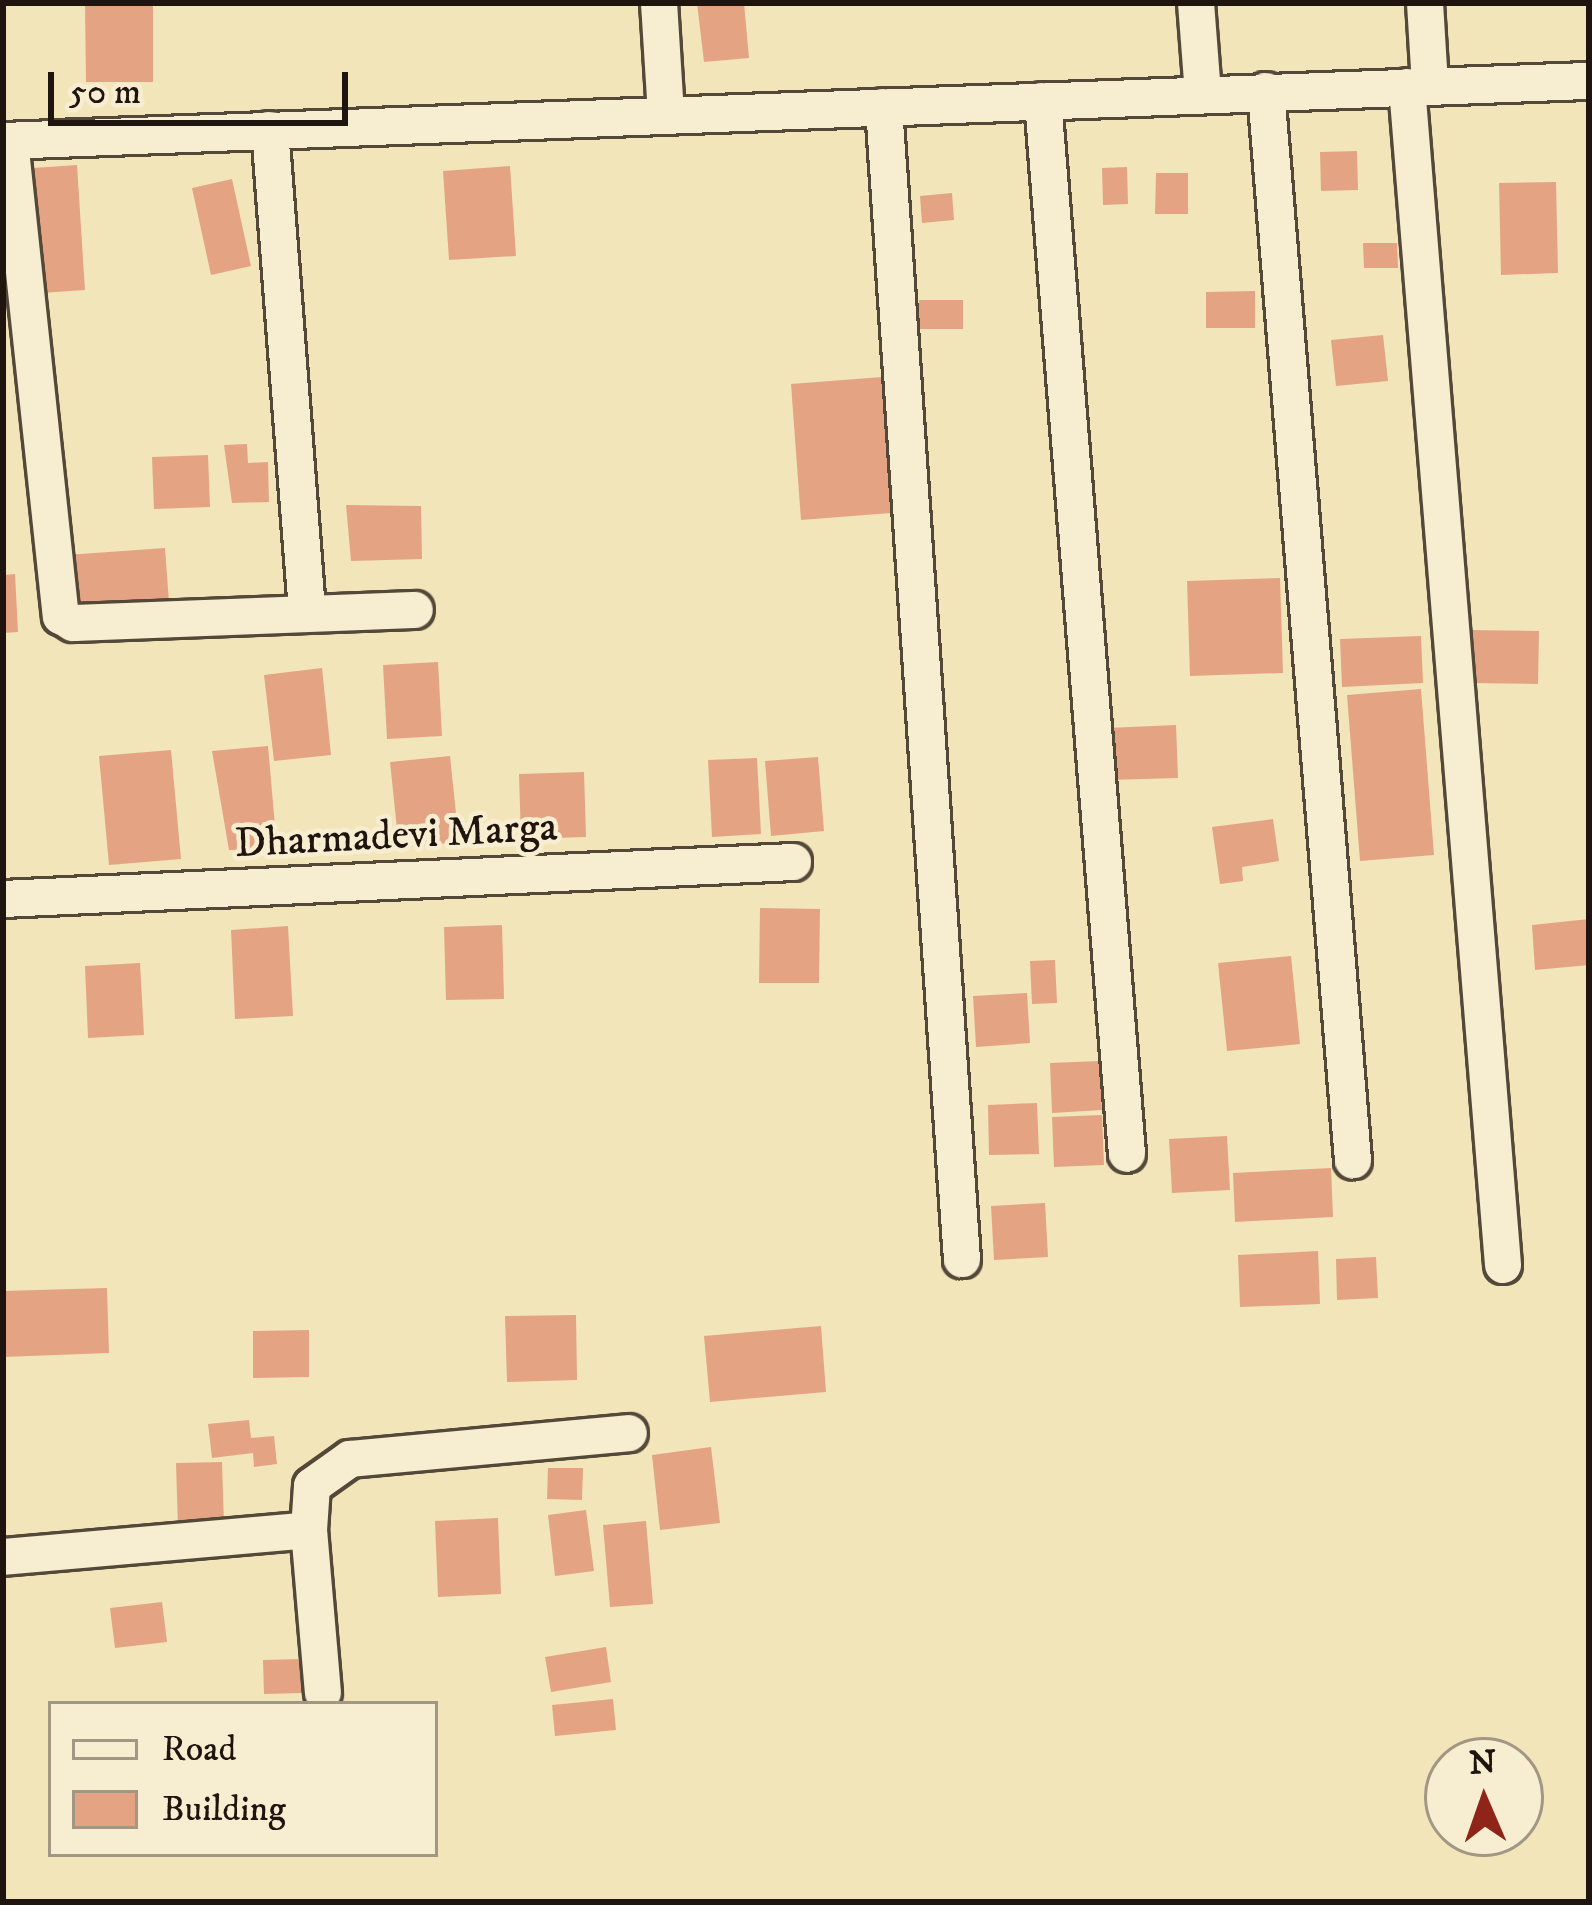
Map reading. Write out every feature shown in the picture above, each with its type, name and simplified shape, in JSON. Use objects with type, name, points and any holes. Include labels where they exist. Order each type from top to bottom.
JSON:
[{"type":"street","points":[[659,3],[666,115]]},
{"type":"street","points":[[1196,3],[1203,94]]},
{"type":"street","points":[[1425,3],[1418,86],[1503,1265]]},
{"type":"street","points":[[415,610],[307,608],[73,623],[61,616],[6,141],[1589,81]]},
{"type":"street","points":[[1266,92],[1353,1160]]},
{"type":"street","points":[[1043,100],[1127,1154]]},
{"type":"street","points":[[884,107],[962,1259]]},
{"type":"street","points":[[270,130],[307,608]]},
{"type":"street","name":"Dharmadevi Marga","points":[[3,899],[793,862]]},
{"type":"street","points":[[323,1692],[309,1530],[312,1486],[350,1459],[629,1433]]},
{"type":"street","points":[[3,1557],[309,1530]]},
{"type":"building","points":[[85,3],[153,3],[153,82],[86,82]]},
{"type":"building","points":[[697,3],[744,3],[749,58],[704,62]]},
{"type":"building","points":[[1357,151],[1358,190],[1321,191],[1320,152]]},
{"type":"building","points":[[77,165],[85,290],[26,294],[19,169]]},
{"type":"building","points":[[510,166],[516,256],[449,260],[443,171]]},
{"type":"building","points":[[1127,167],[1128,204],[1103,205],[1102,168]]},
{"type":"building","points":[[1156,173],[1188,173],[1188,214],[1155,214]]},
{"type":"building","points":[[232,179],[251,266],[211,275],[192,188]]},
{"type":"building","points":[[1556,182],[1558,273],[1501,275],[1499,183]]},
{"type":"building","points":[[952,193],[954,220],[922,223],[920,196]]},
{"type":"building","points":[[1363,243],[1397,243],[1398,268],[1364,268]]},
{"type":"building","points":[[1255,291],[1255,328],[1206,328],[1206,292]]},
{"type":"building","points":[[919,300],[963,300],[963,329],[919,329]]},
{"type":"building","points":[[1383,335],[1388,381],[1336,386],[1331,340]]},
{"type":"building","points":[[882,377],[891,513],[801,520],[791,384]]},
{"type":"building","points":[[247,444],[248,463],[268,462],[269,502],[232,503],[224,445]]},
{"type":"building","points":[[208,455],[210,507],[154,509],[152,457]]},
{"type":"building","points":[[346,505],[421,506],[422,559],[351,561]]},
{"type":"building","points":[[165,548],[169,603],[70,610],[66,555]]},
{"type":"building","points":[[15,574],[18,632],[3,633],[3,575]]},
{"type":"building","points":[[1280,578],[1283,673],[1190,676],[1187,581]]},
{"type":"building","points":[[1468,630],[1539,631],[1538,684],[1468,683]]},
{"type":"building","points":[[1421,636],[1423,683],[1342,687],[1340,639]]},
{"type":"building","points":[[438,662],[442,736],[387,739],[383,665]]},
{"type":"building","points":[[322,668],[331,755],[274,761],[264,675]]},
{"type":"building","points":[[1421,689],[1434,855],[1360,861],[1347,695]]},
{"type":"building","points":[[1176,725],[1178,778],[1108,780],[1107,728]]},
{"type":"building","points":[[268,746],[277,849],[229,850],[212,751]]},
{"type":"building","points":[[171,750],[181,859],[109,865],[99,756]]},
{"type":"building","points":[[450,756],[459,842],[399,848],[390,762]]},
{"type":"building","points":[[818,757],[824,831],[771,836],[765,761]]},
{"type":"building","points":[[757,758],[761,834],[712,837],[708,760]]},
{"type":"building","points":[[584,772],[586,837],[521,839],[519,774]]},
{"type":"building","points":[[1273,819],[1279,861],[1242,867],[1243,881],[1220,884],[1212,827]]},
{"type":"building","points":[[760,908],[820,909],[819,983],[759,983]]},
{"type":"building","points":[[1589,919],[1589,965],[1535,970],[1532,925]]},
{"type":"building","points":[[502,925],[504,999],[446,1000],[444,927]]},
{"type":"building","points":[[288,926],[293,1016],[235,1019],[231,930]]},
{"type":"building","points":[[1291,956],[1300,1044],[1227,1051],[1218,963]]},
{"type":"building","points":[[1055,960],[1057,1003],[1032,1004],[1030,961]]},
{"type":"building","points":[[140,963],[144,1035],[88,1038],[85,966]]},
{"type":"building","points":[[1027,993],[1030,1043],[976,1047],[973,996]]},
{"type":"building","points":[[1100,1061],[1102,1110],[1052,1113],[1050,1063]]},
{"type":"building","points":[[1037,1103],[1039,1154],[989,1155],[988,1105]]},
{"type":"building","points":[[1102,1115],[1104,1165],[1054,1167],[1052,1117]]},
{"type":"building","points":[[1227,1136],[1230,1190],[1172,1193],[1169,1139]]},
{"type":"building","points":[[1331,1168],[1333,1217],[1235,1222],[1233,1173]]},
{"type":"building","points":[[1045,1203],[1048,1257],[994,1260],[991,1206]]},
{"type":"building","points":[[1318,1251],[1320,1304],[1240,1307],[1238,1255]]},
{"type":"building","points":[[1376,1257],[1378,1298],[1337,1300],[1336,1259]]},
{"type":"building","points":[[107,1288],[109,1353],[3,1357],[3,1291]]},
{"type":"building","points":[[576,1315],[577,1380],[507,1382],[505,1316]]},
{"type":"building","points":[[821,1326],[826,1392],[710,1402],[704,1336]]},
{"type":"building","points":[[309,1330],[309,1377],[253,1378],[253,1331]]},
{"type":"building","points":[[249,1420],[251,1438],[274,1436],[277,1464],[254,1467],[253,1453],[212,1458],[208,1424]]},
{"type":"building","points":[[711,1447],[720,1523],[660,1530],[652,1455]]},
{"type":"building","points":[[222,1462],[224,1526],[178,1528],[176,1463]]},
{"type":"building","points":[[548,1468],[583,1468],[582,1500],[547,1499]]},
{"type":"building","points":[[586,1510],[594,1571],[555,1576],[548,1515]]},
{"type":"building","points":[[498,1518],[501,1594],[438,1597],[435,1521]]},
{"type":"building","points":[[646,1521],[653,1604],[610,1607],[603,1525]]},
{"type":"building","points":[[162,1602],[167,1642],[115,1648],[110,1608]]},
{"type":"building","points":[[606,1647],[611,1682],[551,1692],[545,1657]]},
{"type":"building","points":[[302,1659],[302,1693],[264,1694],[263,1660]]},
{"type":"building","points":[[613,1699],[616,1730],[555,1736],[552,1705]]}]
